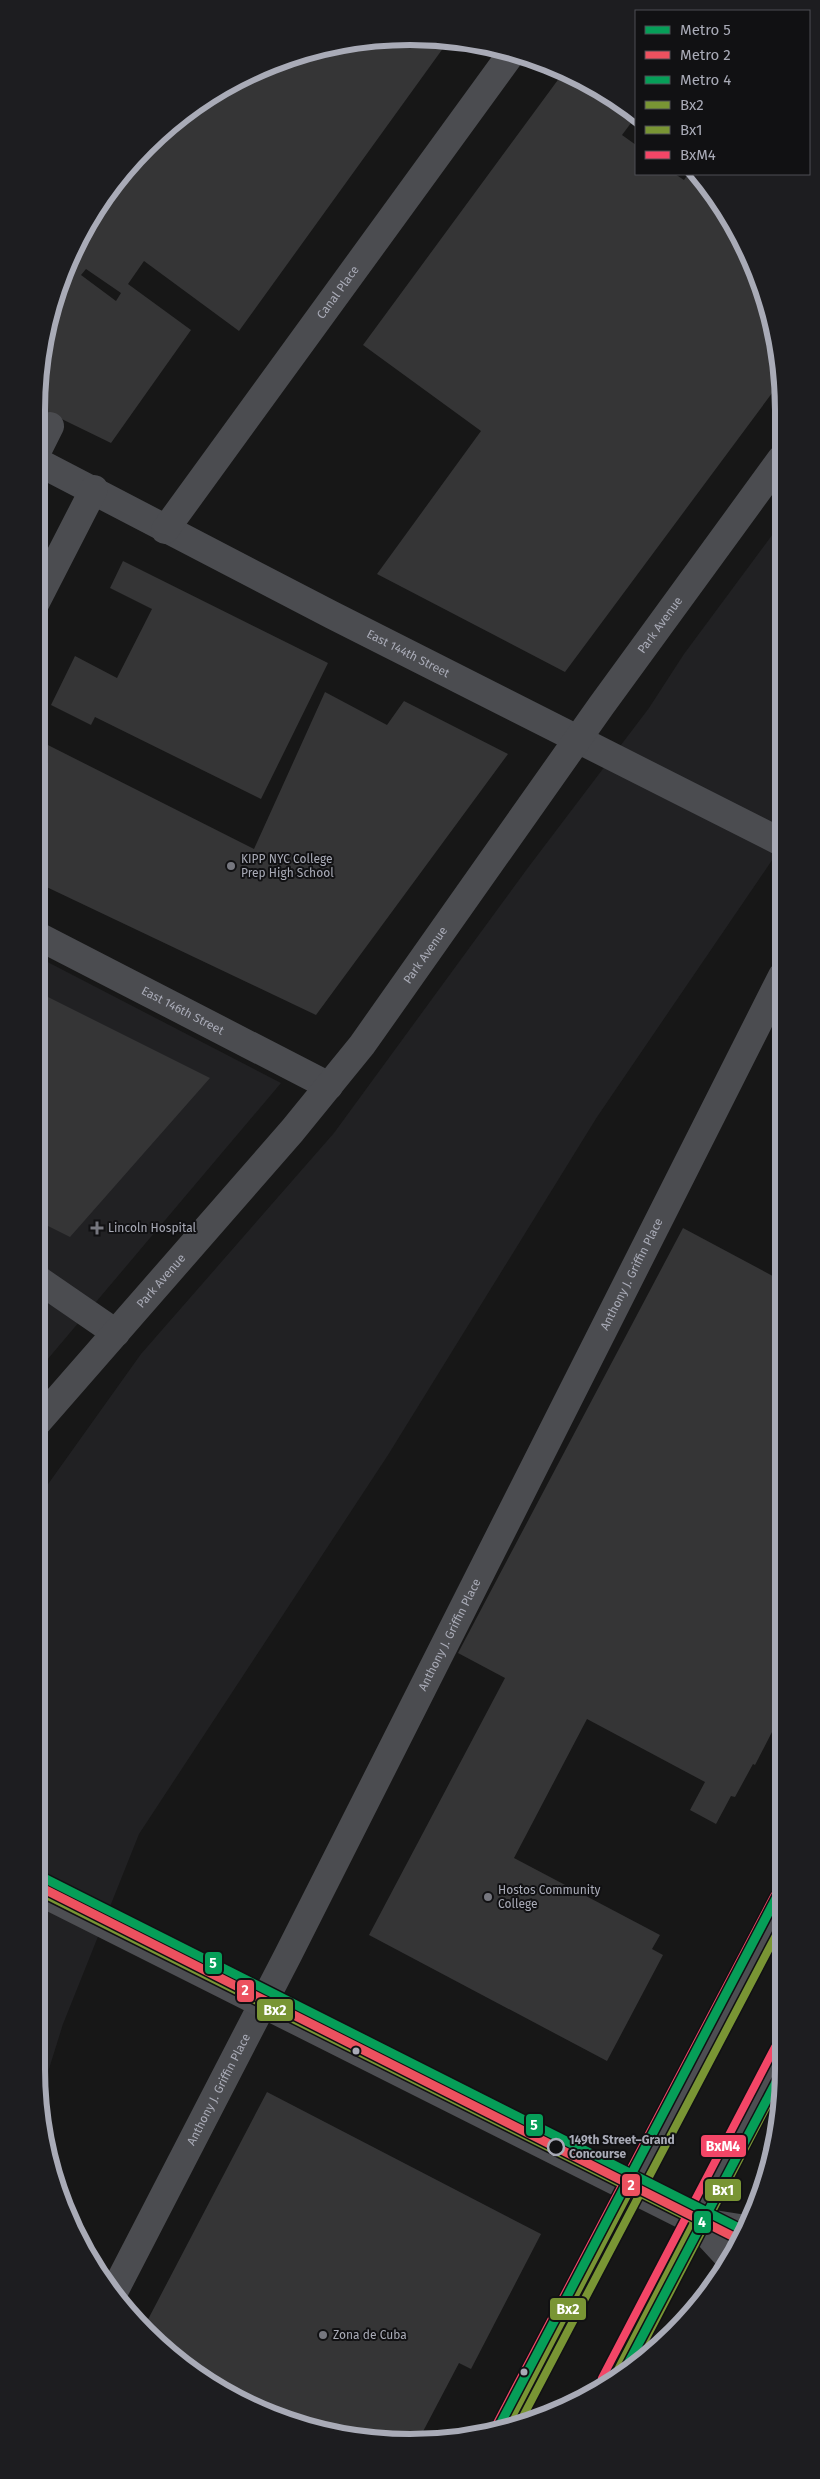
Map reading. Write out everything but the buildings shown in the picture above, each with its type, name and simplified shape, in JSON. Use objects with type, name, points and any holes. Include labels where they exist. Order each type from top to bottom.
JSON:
[{"type":"main road","points":[[45,1895],[695,2221],[738,2228]]},
{"type":"main road","points":[[510,2420],[775,1916]]},
{"type":"main road","points":[[617,2369],[775,2069]]},
{"type":"main road","points":[[695,2221],[725,2254]]},
{"type":"street","name":"Canal Place","points":[[165,530],[508,58]]},
{"type":"street","points":[[45,436],[50,426]]},
{"type":"street","name":"East 144th Street","points":[[45,465],[94,489],[165,530],[775,839]]},
{"type":"street","name":"Park Avenue","points":[[45,1414],[329,1086],[362,1045],[578,739],[775,467]]},
{"type":"street","points":[[45,584],[94,489]]},
{"type":"street","name":"East 146th Street","points":[[45,940],[329,1086]]},
{"type":"street","name":"Anthony J. Griffin Place","points":[[117,2286],[263,2005],[775,990]]},
{"type":"street","points":[[45,1284],[116,1333]]},
{"type":"shaded area","points":[[775,531],[775,856],[597,1117],[388,1455],[139,1834],[63,2024],[45,2080],[45,1488],[141,1354],[334,1133],[527,869],[649,708],[684,654]]},
{"type":"shaded area","name":"Lincoln Hospital","points":[[45,961],[281,1083],[45,1362]]},
{"type":"metro line","name":"5","points":[[45,1879],[738,2228]]},
{"type":"metro line","name":"2","points":[[45,1890],[734,2237]]},
{"type":"metro line","name":"4","points":[[501,2423],[775,1900]]},
{"type":"metro line","name":"4","points":[[630,2361],[774,2085]]},
{"type":"transit line","name":"Bx2","points":[[45,1895],[695,2221],[619,2368]]},
{"type":"transit line","name":"BxM4","points":[[497,2424],[774,1896]]},
{"type":"transit line","name":"Bx1","points":[[523,2416],[775,1937]]},
{"type":"transit line","name":"BxM4","points":[[602,2378],[775,2047]]},
{"type":"transit line","name":"Bx1","points":[[638,2354],[774,2092]]},
{"type":"transit line","name":"Bx2","points":[[510,2420],[631,2188]]},
{"type":"place","name":"KIPP NYC College Prep High School","points":[[231,866]]},
{"type":"place","name":"Lincoln Hospital","points":[[97,1228]]},
{"type":"place","name":"Hostos Community College","points":[[488,1897]]},
{"type":"place","name":"149th Street–Grand Concourse","points":[[556,2147]]},
{"type":"place","name":"Zona de Cuba","points":[[323,2335]]}]
